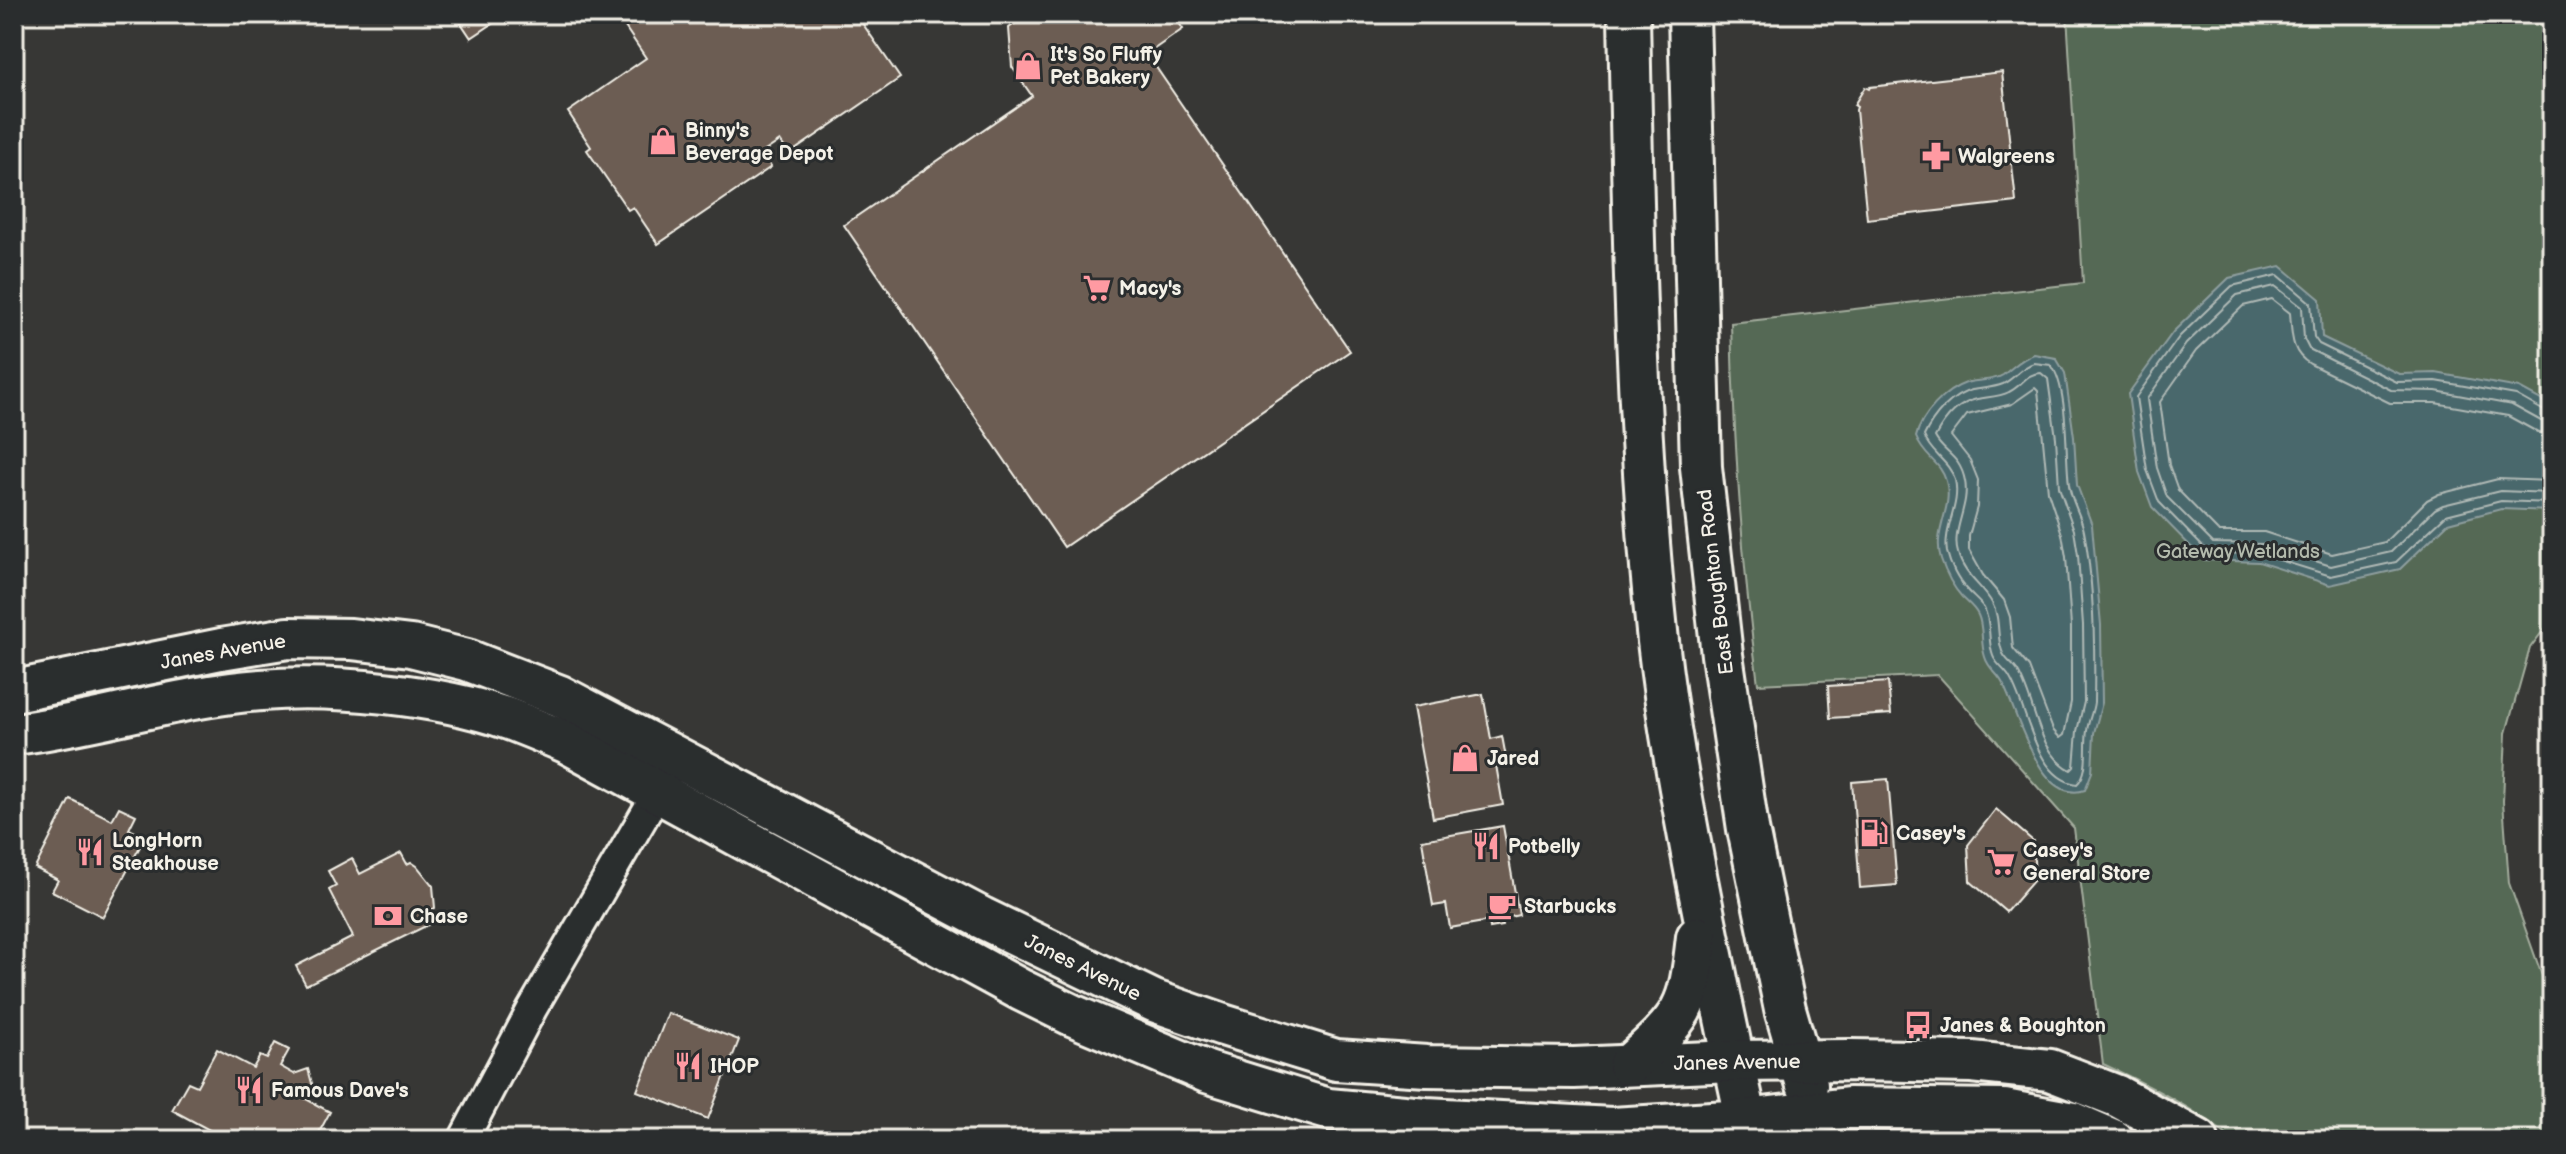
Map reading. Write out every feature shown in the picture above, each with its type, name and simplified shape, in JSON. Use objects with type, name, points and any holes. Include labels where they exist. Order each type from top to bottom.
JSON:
[{"type":"street","points":[[1629,14],[1634,279],[1642,463],[1658,644],[1679,784],[1749,1130]]},
{"type":"street","name":"East Boughton Road","points":[[1689,14],[1701,467],[1722,655],[1748,829],[1785,1009],[1816,1127]]},
{"type":"street","name":"Janes Avenue","points":[[14,691],[274,640],[351,639],[411,646],[467,660],[560,696],[982,918],[1154,1001],[1336,1060],[1427,1066],[1574,1068],[1733,1061],[1972,1062],[2050,1070],[2117,1096],[2198,1140]]},
{"type":"street","points":[[14,734],[261,690],[322,689],[386,694],[445,703],[507,718],[566,742],[1034,996],[1207,1072],[1328,1109],[1426,1118],[1612,1128],[1749,1130],[1816,1127],[1848,1108],[2004,1110],[2074,1123],[2113,1140]]},
{"type":"street","points":[[463,1140],[532,1009],[677,758]]},
{"type":"street","points":[[1629,1065],[1668,1031],[1682,1011],[1691,986],[1701,901]]},
{"type":"street","points":[[1900,1140],[1928,1108]]},
{"type":"green space","name":"Gateway Wetlands","points":[[2067,14],[2552,14],[2552,619],[2530,648],[2506,733],[2503,801],[2509,883],[2552,996],[2552,1140],[2233,1140],[2187,1107],[2103,1064],[2074,828],[1938,675],[1758,684],[1740,504],[1731,323],[2083,283]]},
{"type":"water","points":[[2281,266],[2320,299],[2322,337],[2399,374],[2436,373],[2519,388],[2552,406],[2552,511],[2501,509],[2448,523],[2400,569],[2330,585],[2259,562],[2204,560],[2152,507],[2139,472],[2128,394],[2173,332],[2229,278]]},
{"type":"water","points":[[2034,354],[2056,358],[2065,373],[2077,485],[2092,525],[2101,625],[2102,703],[2094,733],[2092,772],[2085,790],[2069,791],[2055,784],[2042,770],[2002,682],[1986,661],[1978,615],[1955,589],[1941,559],[1939,539],[1947,501],[1946,481],[1916,437],[1928,412],[1950,391],[1966,383],[1999,377]]},
{"type":"building","points":[[455,14],[507,14],[471,38]]},
{"type":"building","points":[[635,14],[856,14],[900,78],[789,154],[780,141],[762,153],[771,167],[658,244],[633,207],[628,210],[587,150],[591,147],[568,112],[646,58],[623,24]]},
{"type":"building","name":"Macy's","points":[[1028,14],[1173,14],[1183,29],[1147,54],[1350,351],[1064,547],[844,225],[1032,96],[1012,67],[1009,28]]},
{"type":"building","name":"Walgreens","points":[[2002,72],[2016,202],[1867,219],[1857,107],[1854,105],[1865,87],[1869,89]]},
{"type":"building","points":[[1888,682],[1891,714],[1830,718],[1828,686]]},
{"type":"building","points":[[1483,694],[1491,739],[1502,736],[1507,763],[1496,765],[1503,805],[1433,818],[1413,707]]},
{"type":"building","name":"Casey's","points":[[1888,779],[1897,885],[1860,888],[1852,782]]},
{"type":"building","name":"LongHorn Steakhouse","points":[[70,799],[112,820],[119,807],[136,815],[129,829],[145,837],[103,917],[52,891],[58,880],[35,868]]},
{"type":"building","name":"Casey's General Store","points":[[1996,809],[2033,841],[2035,879],[2006,912],[1970,881],[1968,845]]},
{"type":"building","points":[[1503,826],[1519,915],[1501,919],[1502,926],[1490,928],[1489,921],[1450,928],[1446,904],[1433,906],[1422,840]]},
{"type":"building","name":"Chase","points":[[401,853],[407,864],[411,862],[417,866],[433,886],[435,908],[431,910],[436,921],[306,985],[296,966],[353,937],[329,890],[336,886],[328,871],[352,858],[360,874]]},
{"type":"building","name":"IHOP","points":[[668,1013],[739,1040],[708,1119],[637,1091]]},
{"type":"building","name":"Famous Dave's","points":[[275,1043],[289,1050],[280,1066],[294,1074],[308,1069],[315,1094],[304,1098],[330,1112],[315,1140],[228,1140],[172,1110],[188,1082],[197,1086],[217,1049],[253,1068],[260,1056],[267,1059]]},
{"type":"place","name":"It's So Fluffy Pet Bakery","points":[[1028,66]]},
{"type":"place","name":"Binny's Beverage Depot","points":[[663,141]]},
{"type":"place","name":"Walgreens","points":[[1936,156]]},
{"type":"place","name":"Macy's","points":[[1097,288]]},
{"type":"place","name":"Jared","points":[[1465,758]]},
{"type":"place","name":"Casey's","points":[[1874,833]]},
{"type":"place","name":"Potbelly","points":[[1486,846]]},
{"type":"place","name":"LongHorn Steakhouse","points":[[90,852]]},
{"type":"place","name":"Casey's General Store","points":[[2001,862]]},
{"type":"place","name":"Starbucks","points":[[1502,906]]},
{"type":"place","name":"Chase","points":[[388,916]]},
{"type":"place","name":"Janes & Boughton","points":[[1918,1025]]},
{"type":"place","name":"IHOP","points":[[688,1066]]},
{"type":"place","name":"Famous Dave's","points":[[249,1090]]}]
